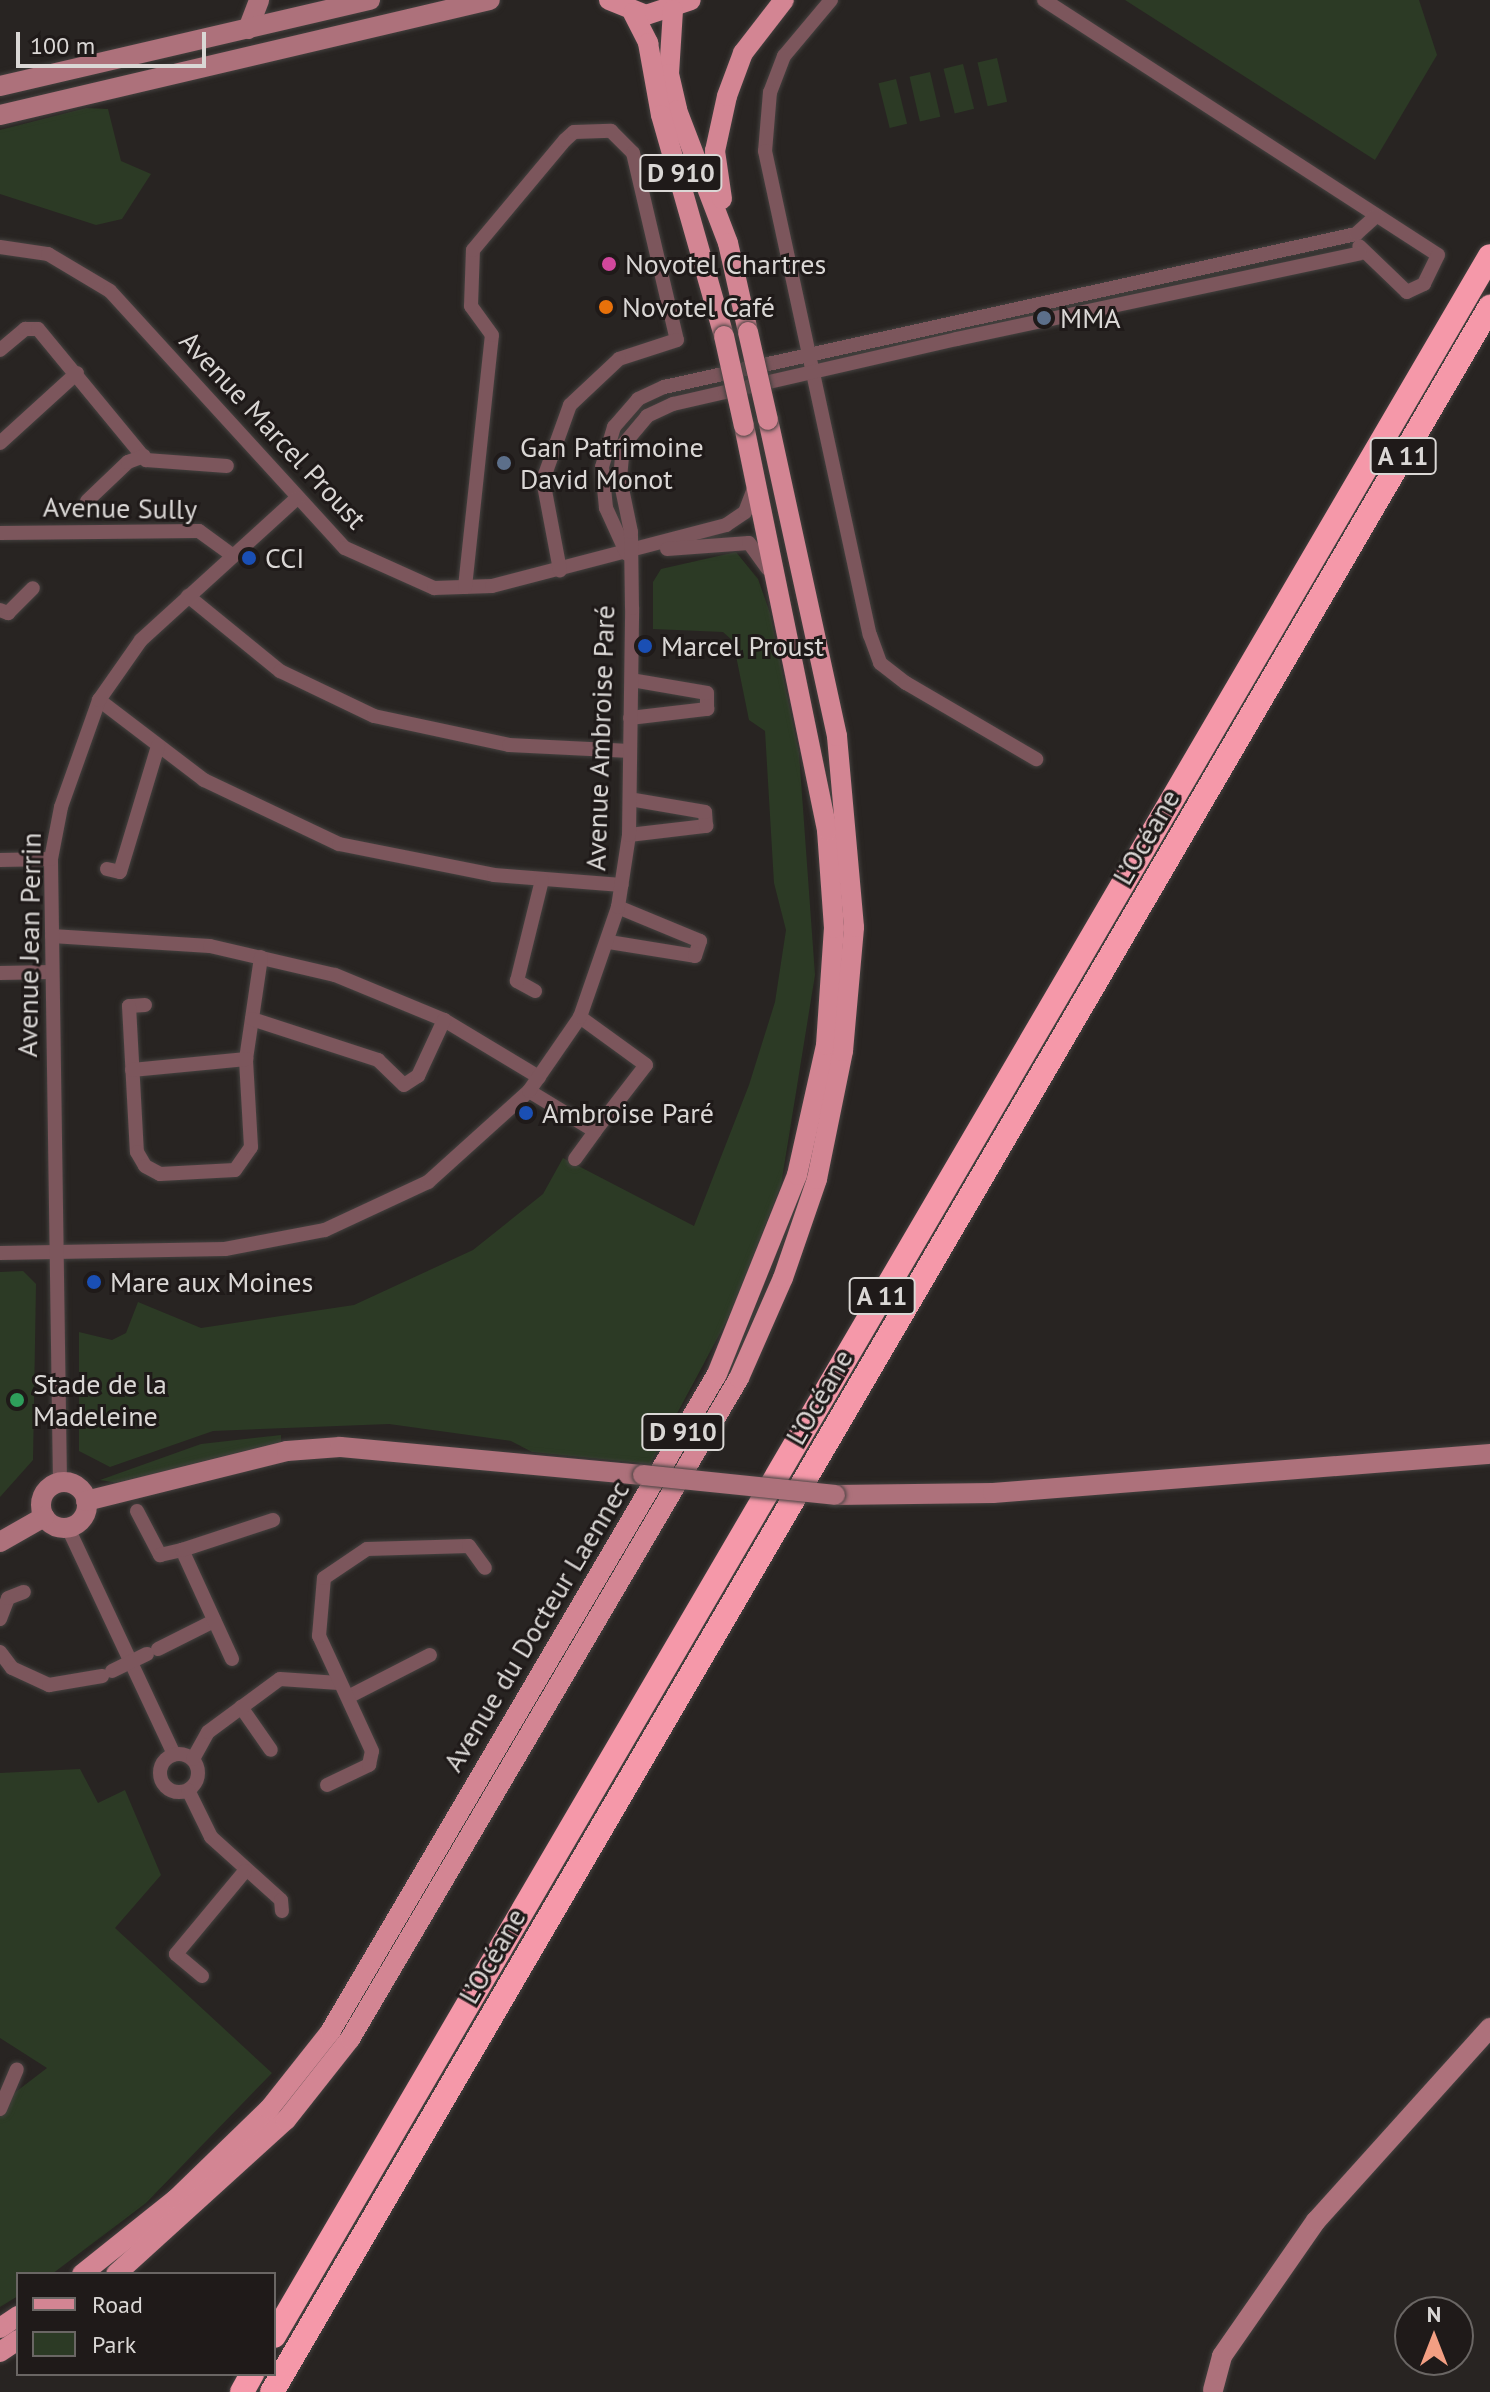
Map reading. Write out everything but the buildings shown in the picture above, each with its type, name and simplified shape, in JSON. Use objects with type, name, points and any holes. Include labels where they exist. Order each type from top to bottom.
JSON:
[{"type":"highway","name":"L’Océane","points":[[276,2333],[1490,256]]},
{"type":"highway","name":"L’Océane","points":[[272,2392],[1488,313]]},
{"type":"main road","points":[[248,29],[259,0]]},
{"type":"main road","points":[[0,86],[248,29],[305,7],[370,0]]},
{"type":"main road","points":[[0,115],[490,0]]},
{"type":"main road","points":[[609,0],[633,13],[682,5]]},
{"type":"main road","name":"D 910","points":[[728,243],[715,151],[727,96],[743,53],[784,0]]},
{"type":"main road","name":"Avenue du Docteur Laennec","points":[[118,2272],[286,2120],[350,2039],[739,1378],[783,1278],[817,1179],[843,1051],[854,927],[837,736],[728,243],[677,110],[669,74],[682,5]]},
{"type":"main road","name":"Avenue du Docteur Laennec","points":[[85,2272],[176,2199],[269,2109],[330,2032],[717,1374],[797,1175],[826,1045],[834,928],[827,830],[799,680],[724,336],[661,115],[648,43],[633,13]]},
{"type":"main road","points":[[86,1501],[287,1451],[366,1446],[835,1495],[993,1493],[1490,1454]]},
{"type":"main road","points":[[60,1483],[80,1489],[86,1501],[80,1521],[68,1528],[44,1517],[43,1496],[60,1483]]},
{"type":"main road","points":[[0,1542],[44,1517]]},
{"type":"main road","points":[[1470,2050],[1490,2019]]},
{"type":"main road","points":[[1210,2391],[1222,2356],[1316,2221],[1490,2028]]},
{"type":"street","points":[[831,0],[784,56],[766,122],[806,355],[880,663],[1036,759]]},
{"type":"street","points":[[1044,0],[1438,255],[1424,284],[1407,292],[1360,253],[1356,234]]},
{"type":"street","points":[[465,587],[492,335],[471,306],[473,250],[574,132],[611,131],[633,153],[677,340],[619,359],[570,405],[543,480],[560,570]]},
{"type":"street","points":[[627,554],[606,508],[602,467],[614,427],[638,399],[806,355],[1356,234],[1376,216]]},
{"type":"street","points":[[1338,238],[1343,256]]},
{"type":"street","name":"Avenue Marcel Proust","points":[[0,247],[48,254],[110,291],[345,548],[401,577],[434,588],[465,587],[560,570],[726,525],[745,512],[756,483]]},
{"type":"street","name":"Avenue Ambroise Paré","points":[[0,1253],[225,1249],[325,1230],[428,1182],[529,1091],[580,1017],[609,942],[622,885],[629,835],[632,680],[623,445],[647,416],[810,373],[1360,253]]},
{"type":"street","points":[[0,350],[25,329],[38,329],[144,456],[158,465],[227,466]]},
{"type":"street","points":[[0,443],[77,373]]},
{"type":"street","points":[[87,501],[128,462],[144,456]]},
{"type":"street","name":"Avenue Jean Perrin","points":[[60,1483],[54,1253],[51,859],[71,766],[99,700],[141,640],[297,498]]},
{"type":"street","name":"Avenue Sully","points":[[0,533],[199,531],[232,555]]},
{"type":"street","name":"Avenue Marcel Proust","points":[[627,554],[749,543],[764,556],[799,680]]},
{"type":"street","points":[[0,610],[8,613],[33,588]]},
{"type":"street","points":[[188,596],[280,671],[374,716],[494,743],[630,751]]},
{"type":"street","points":[[630,718],[707,709],[707,693],[632,680]]},
{"type":"street","points":[[99,700],[158,746],[246,804],[339,844],[542,880],[622,885]]},
{"type":"street","points":[[107,869],[120,872],[158,746]]},
{"type":"street","points":[[629,835],[706,826],[705,812],[630,799]]},
{"type":"street","points":[[0,860],[51,859]]},
{"type":"street","points":[[535,991],[517,981],[542,880]]},
{"type":"street","points":[[609,942],[695,956],[700,941],[618,907]]},
{"type":"street","points":[[52,936],[165,940],[261,957],[335,975],[444,1020],[539,1077]]},
{"type":"street","points":[[145,1005],[129,1006],[137,1152],[145,1166],[160,1174],[235,1170],[251,1147],[246,1059],[261,957]]},
{"type":"street","points":[[0,973],[52,972]]},
{"type":"street","points":[[575,1159],[646,1065],[580,1017]]},
{"type":"street","points":[[252,1019],[378,1060],[404,1085],[418,1076],[444,1020]]},
{"type":"street","points":[[132,1070],[246,1059]]},
{"type":"street","points":[[529,1091],[595,1131]]},
{"type":"street","points":[[137,1511],[160,1555],[273,1520]]},
{"type":"street","points":[[68,1528],[174,1754],[193,1759]]},
{"type":"street","points":[[327,1785],[369,1765],[372,1751],[339,1683],[318,1618],[324,1578],[338,1563],[367,1549],[452,1544],[469,1546],[485,1568]]},
{"type":"street","points":[[182,1550],[232,1659]]},
{"type":"street","points":[[0,1619],[4,1592],[24,1592]]},
{"type":"street","points":[[0,1652],[12,1668],[49,1685],[107,1674],[214,1621]]},
{"type":"street","points":[[348,1697],[430,1655]]},
{"type":"street","points":[[193,1759],[208,1732],[280,1679],[339,1683]]},
{"type":"street","points":[[241,1707],[271,1750]]},
{"type":"street","points":[[174,1754],[161,1777],[174,1791],[188,1790]]},
{"type":"street","points":[[188,1790],[199,1773],[193,1759]]},
{"type":"street","points":[[188,1790],[211,1837],[245,1871],[281,1900],[282,1911]]},
{"type":"street","points":[[202,1976],[176,1954],[245,1871]]},
{"type":"street","points":[[0,2109],[17,2069]]},
{"type":"green space","points":[[1125,0],[1419,0],[1437,55],[1375,160]]},
{"type":"green space","points":[[997,58],[1007,102],[988,106],[978,62]]},
{"type":"green space","points":[[963,64],[974,109],[955,113],[944,69]]},
{"type":"green space","points":[[930,72],[940,117],[920,122],[910,77]]},
{"type":"green space","points":[[896,79],[907,124],[890,128],[879,83]]},
{"type":"green space","points":[[86,108],[108,109],[121,161],[151,174],[122,219],[96,225],[0,194],[0,130]]},
{"type":"green space","points":[[736,552],[758,579],[770,613],[799,753],[815,975],[781,1185],[733,1309],[650,1464],[532,1452],[511,1441],[389,1424],[213,1431],[110,1467],[79,1451],[79,1332],[112,1340],[126,1333],[138,1302],[201,1328],[354,1305],[473,1250],[543,1194],[563,1158],[694,1226],[749,1085],[775,1002],[786,930],[774,883],[765,731],[749,720],[733,641],[723,632],[653,629],[653,582],[661,569]]},
{"type":"green space","name":"Stade de la Madeleine","points":[[23,1271],[36,1284],[33,1460],[0,1497],[0,1272]]},
{"type":"green space","points":[[281,1435],[281,1445],[124,1484],[100,1480],[201,1444]]},
{"type":"green space","points":[[80,1769],[98,1803],[125,1790],[161,1875],[115,1928],[272,2073],[146,2203],[55,2272],[16,2272],[16,2297],[0,2307],[0,2104],[47,2068],[0,2038],[0,1773]]},
{"type":"place","name":"Novotel Chartres","points":[[609,264]]},
{"type":"place","name":"Novotel Café","points":[[606,307]]},
{"type":"place","name":"MMA","points":[[1044,318]]},
{"type":"place","name":"Gan Patrimoine David Monot","points":[[504,463]]},
{"type":"place","name":"CCI","points":[[249,558]]},
{"type":"place","name":"Marcel Proust","points":[[645,646]]},
{"type":"place","name":"Ambroise Paré","points":[[526,1113]]},
{"type":"place","name":"Mare aux Moines","points":[[94,1282]]},
{"type":"place","name":"Stade de la Madeleine","points":[[17,1400]]}]
